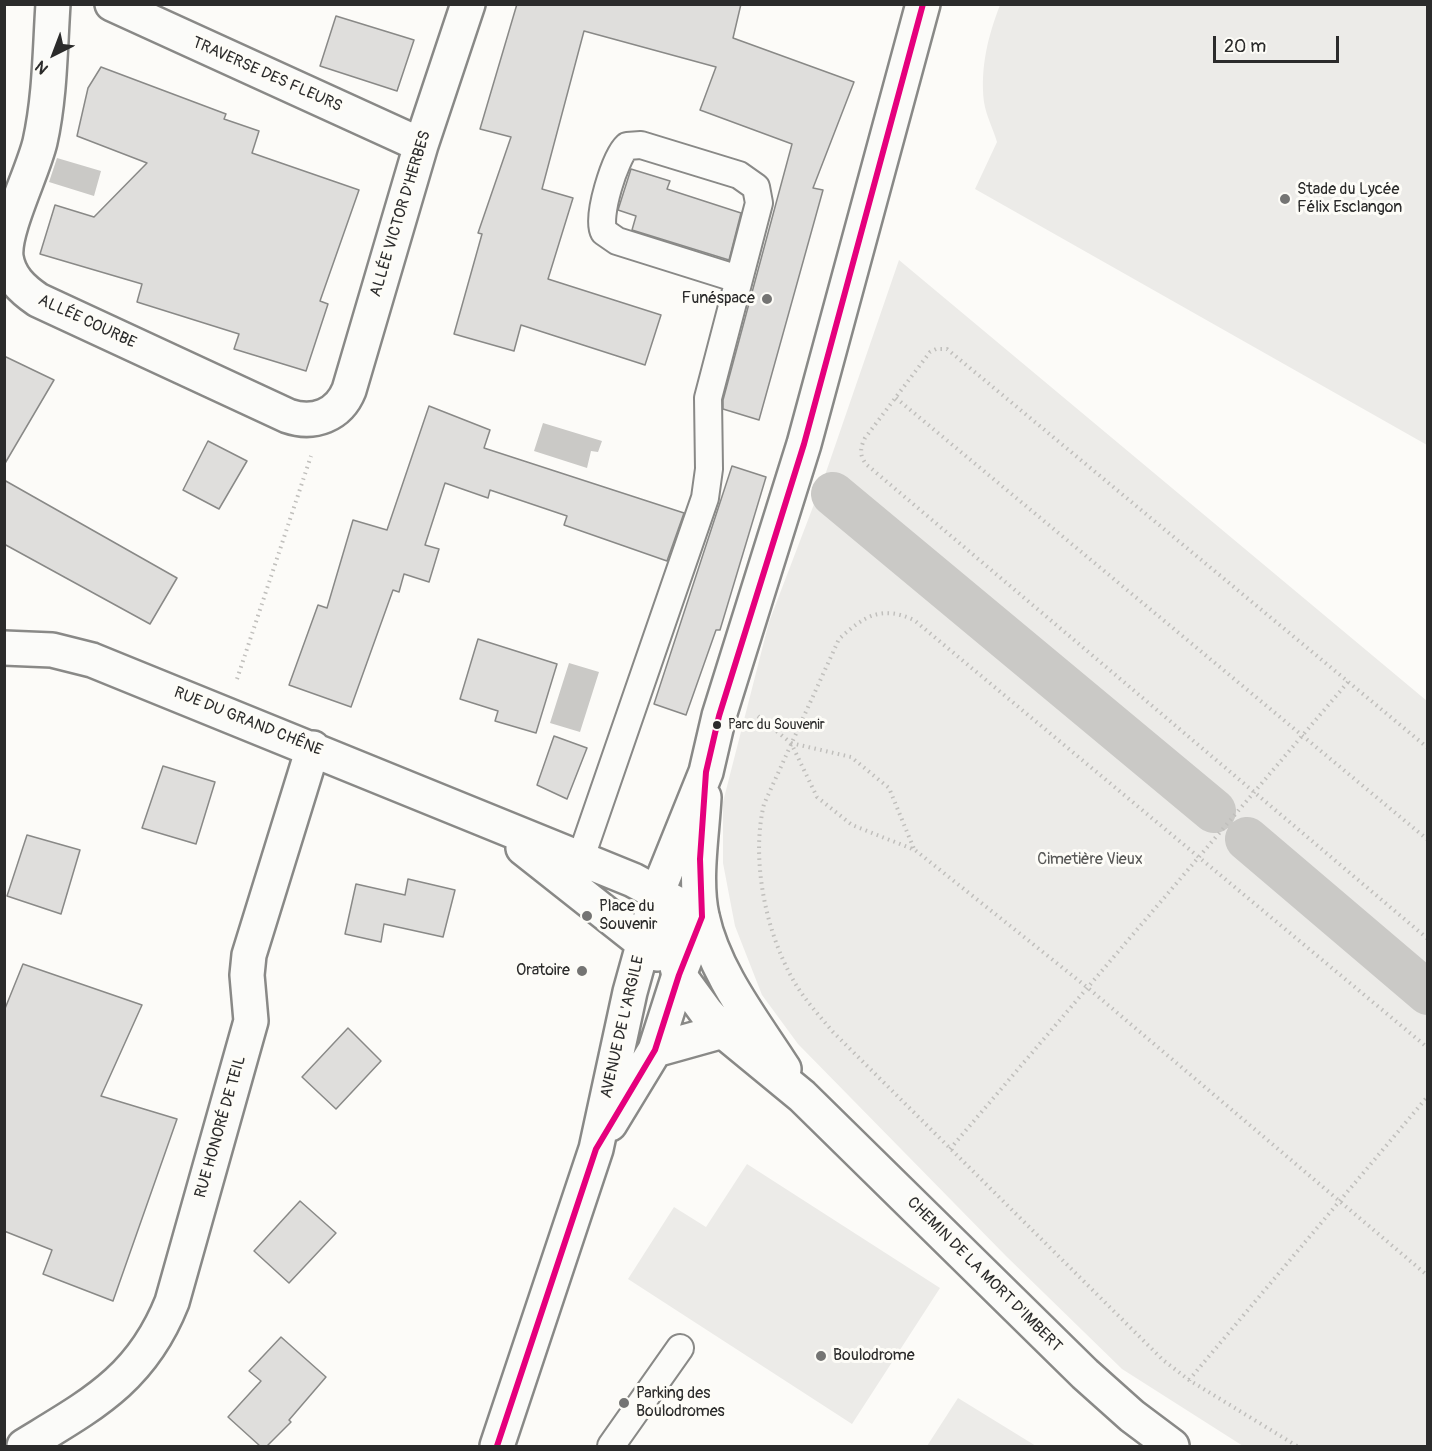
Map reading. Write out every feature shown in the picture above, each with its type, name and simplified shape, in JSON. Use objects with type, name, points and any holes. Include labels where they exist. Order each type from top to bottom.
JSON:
[{"type":"street","name":"ALLÉE COURBE","points":[[53,4],[46,112],[31,175],[8,237],[6,254],[9,269],[17,283],[38,300],[288,416],[309,420],[325,416]]},
{"type":"street","name":"TRAVERSE DES FLEURS","points":[[112,4],[421,145]]},
{"type":"street","name":"ALLÉE VICTOR D'HERBES","points":[[325,416],[339,407],[349,390],[421,145],[468,4]]},
{"type":"street","name":"AVENUE DE L'ARGILE","points":[[497,1446],[596,1149],[655,934],[658,891],[706,772],[727,691],[804,444],[923,4]]},
{"type":"street","name":"RUE DU GRAND CHÊNE","points":[[4,648],[52,650],[92,660],[487,819]]},
{"type":"street","name":"RUE HONORÉ DE TEIL","points":[[24,1446],[103,1397],[145,1354],[161,1330],[172,1302],[251,1021],[247,975],[249,955],[313,748]]},
{"type":"street","name":"AVENUE DE L'ARGILE","points":[[596,1149],[655,1050],[679,975],[702,917],[700,859],[706,772]]},
{"type":"street","points":[[487,819],[658,891],[702,917]]},
{"type":"street","points":[[487,819],[655,934],[702,917]]},
{"type":"street","name":"CHEMIN DE LA MORT D'IMBERT","points":[[702,917],[716,956],[728,980],[802,1096]]},
{"type":"street","name":"AVENUE DE L'ARGILE","points":[[655,934],[679,975]]},
{"type":"street","name":"CHEMIN DE LA MORT D'IMBERT","points":[[679,975],[723,1031],[802,1096],[1085,1374],[1132,1416],[1172,1446]]},
{"type":"street","points":[[655,1050],[723,1031]]},
{"type":"lane","points":[[580,860],[705,498],[709,469],[708,398],[759,203],[756,187],[739,174],[641,144],[627,146],[619,156],[600,219],[603,232],[617,241],[738,279]]},
{"type":"lane","points":[[611,1446],[680,1348]]},
{"type":"path","points":[[1428,748],[947,349],[936,349],[930,352],[862,443],[861,455],[867,465],[1428,939]]},
{"type":"path","points":[[896,398],[1428,840]]},
{"type":"path","points":[[225,712],[325,416]]},
{"type":"path","points":[[1297,1446],[1189,1380],[1163,1360],[950,1149],[812,1008],[791,976],[774,937],[763,887],[759,825],[764,804],[839,639],[857,623],[872,615],[897,612],[914,620],[1428,1048]]},
{"type":"path","points":[[950,1149],[1348,682]]},
{"type":"path","points":[[727,691],[791,743],[817,797],[852,825],[915,850],[1088,988],[1428,1276]]},
{"type":"path","points":[[791,743],[851,757],[889,788],[915,850]]},
{"type":"path","points":[[1189,1380],[1428,1096]]},
{"type":"green space","points":[[1000,5],[1427,5],[1427,445],[975,189],[997,142],[985,107],[983,77],[989,40]]},
{"type":"green space","name":"Cimetière Vieux","points":[[899,260],[1427,701],[1427,1446],[1243,1446],[1122,1369],[1006,1256],[798,1044],[762,995],[735,926],[723,863],[723,802],[769,622],[824,478]]},
{"type":"green space","name":"Boulodrome","points":[[747,1164],[940,1288],[852,1424],[628,1279],[674,1207],[706,1227]]},
{"type":"green space","points":[[958,1398],[1036,1446],[927,1446]]},
{"type":"shaded area","points":[[57,158],[101,171],[94,196],[49,182]]},
{"type":"shaded area","points":[[543,423],[602,441],[598,452],[591,451],[587,468],[534,451]]},
{"type":"shaded area","points":[[569,663],[599,672],[580,732],[550,723]]},
{"type":"building","points":[[517,4],[741,4],[733,38],[854,82],[813,188],[823,190],[759,420],[723,409],[723,400],[792,144],[700,110],[716,67],[584,31],[542,189],[573,198],[548,279],[661,315],[645,365],[521,325],[514,351],[454,334],[482,234],[478,233],[511,137],[480,129]]},
{"type":"building","points":[[336,16],[414,40],[397,91],[320,66]]},
{"type":"building","points":[[101,67],[226,114],[224,119],[259,131],[252,153],[359,190],[320,301],[328,304],[306,371],[234,349],[239,334],[137,302],[142,284],[40,254],[55,205],[94,217],[147,163],[77,136],[88,88]]},
{"type":"building","points":[[631,169],[670,181],[667,189],[741,213],[729,260],[632,230],[636,216],[618,210]]},
{"type":"building","points":[[4,356],[54,380],[4,465]]},
{"type":"building","points":[[429,406],[490,430],[484,448],[684,513],[667,561],[564,525],[567,516],[490,490],[488,498],[445,483],[425,545],[439,549],[429,582],[404,574],[399,592],[393,590],[351,707],[289,685],[318,605],[327,608],[353,520],[387,530]]},
{"type":"building","points":[[208,441],[247,461],[219,509],[183,490]]},
{"type":"building","points":[[732,466],[766,477],[720,630],[716,630],[686,715],[654,704]]},
{"type":"building","points":[[4,480],[177,578],[150,624],[4,544]]},
{"type":"building","points":[[478,639],[557,664],[536,733],[495,721],[498,711],[460,699]]},
{"type":"building","points":[[554,736],[587,748],[567,799],[537,785]]},
{"type":"building","points":[[163,766],[215,782],[196,844],[142,828]]},
{"type":"building","points":[[27,835],[80,850],[61,914],[7,896]]},
{"type":"building","points":[[408,879],[455,890],[443,937],[384,924],[381,942],[345,934],[356,884],[405,895]]},
{"type":"building","points":[[23,964],[142,1005],[101,1096],[177,1119],[113,1301],[43,1274],[52,1250],[4,1231],[4,1011]]},
{"type":"building","points":[[348,1028],[381,1061],[336,1109],[302,1077]]},
{"type":"building","points":[[300,1201],[336,1233],[289,1283],[254,1251]]},
{"type":"building","points":[[281,1337],[326,1377],[289,1420],[291,1422],[267,1446],[260,1446],[228,1417],[261,1381],[249,1371]]},
{"type":"waterway","points":[[833,494],[1214,811]]},
{"type":"waterway","points":[[1247,839],[1428,993]]},
{"type":"transit line","points":[[497,1446],[596,1149],[655,1050],[679,975],[702,917],[700,859],[706,772],[719,716],[804,444],[923,4]]},
{"type":"place","name":"Stade du Lycée Félix Esclangon","points":[[1285,199]]},
{"type":"place","name":"Funéspace","points":[[767,299]]},
{"type":"place","name":"Parc du Souvenir","points":[[717,725]]},
{"type":"place","name":"Place du Souvenir","points":[[587,916]]},
{"type":"place","name":"Oratoire","points":[[582,971]]},
{"type":"place","name":"Boulodrome","points":[[821,1356]]},
{"type":"place","name":"Parking des Boulodromes","points":[[624,1403]]}]
